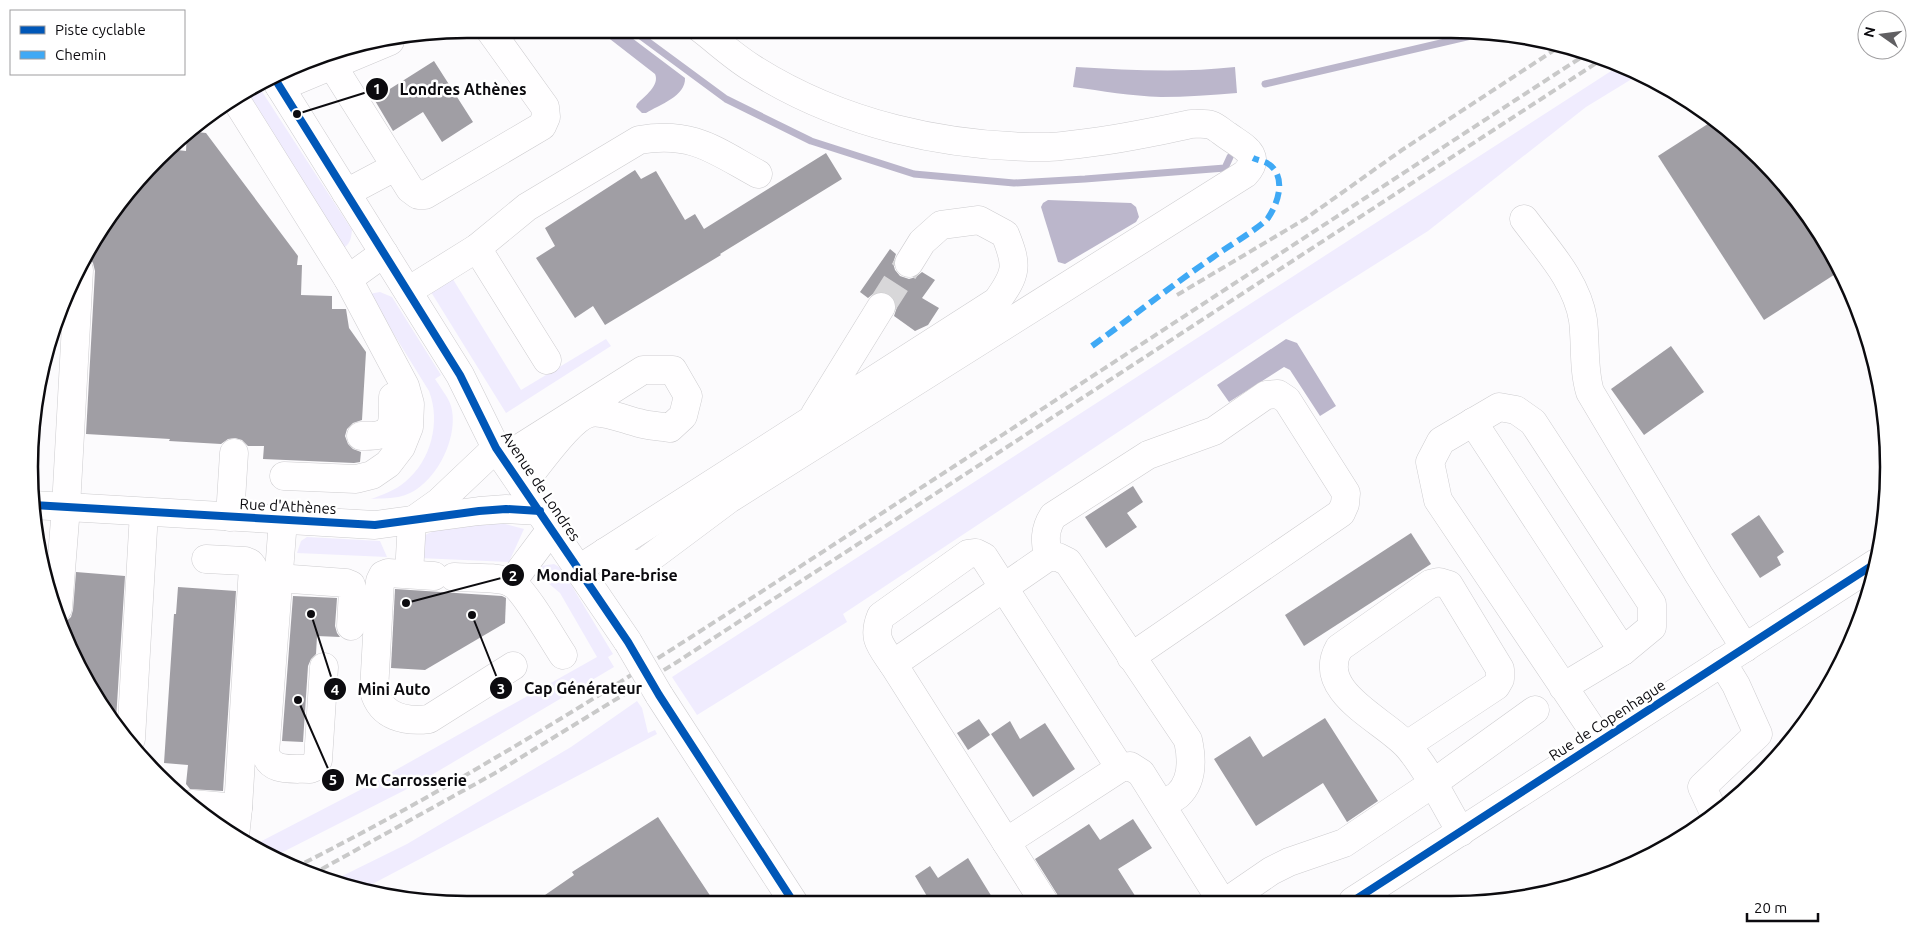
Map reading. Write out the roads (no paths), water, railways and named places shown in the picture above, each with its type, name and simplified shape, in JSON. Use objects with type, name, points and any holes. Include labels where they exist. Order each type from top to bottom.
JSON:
[{"type":"street","points":[[332,65],[410,189],[418,195],[425,194],[542,126],[546,117],[545,107],[495,38]]},
{"type":"street","points":[[605,552],[622,563],[642,564],[729,499],[1245,174],[1251,167],[1253,158],[1248,150],[1212,125],[1201,123],[1116,140],[1050,147],[979,144],[915,134],[854,118],[799,93],[752,68],[713,38]]},
{"type":"street","points":[[278,83],[376,47]]},
{"type":"street","name":"Avenue de Londres","points":[[278,83],[460,375],[500,453],[628,642],[790,896]]},
{"type":"street","points":[[238,104],[348,279],[405,386],[410,404],[409,427],[401,447],[388,464],[372,475],[356,479],[296,477],[294,520],[278,578],[265,753],[268,762],[274,767],[310,769],[315,767],[318,760],[324,667]]},
{"type":"street","points":[[408,291],[477,248],[526,207],[639,140],[659,136],[681,138],[702,143],[758,174]]},
{"type":"street","points":[[346,193],[395,167]]},
{"type":"street","points":[[1524,219],[1572,284],[1583,321],[1586,378],[1590,392],[1699,575],[1745,648]]},
{"type":"street","points":[[579,569],[997,301],[1012,280],[1014,256],[1005,234],[979,220],[942,225],[922,242],[909,263]]},
{"type":"street","points":[[477,248],[547,360]]},
{"type":"street","points":[[348,279],[384,254]]},
{"type":"street","points":[[59,600],[66,507],[78,285]]},
{"type":"street","points":[[812,420],[881,307]]},
{"type":"street","name":"Rue d'Athènes","points":[[412,521],[500,453],[644,370],[673,370],[688,396],[683,416],[670,428],[640,424],[617,416],[592,412],[576,420],[522,485]]},
{"type":"street","points":[[361,436],[384,435],[390,429],[393,419],[393,393],[395,385],[401,379]]},
{"type":"street","points":[[1048,557],[1045,538],[1047,525],[1053,516],[1148,455],[1214,431],[1266,395],[1278,394],[1287,400],[1346,493],[1345,504],[1341,513],[1132,657]]},
{"type":"street","points":[[1564,687],[1623,651],[1652,626],[1652,604],[1533,422],[1516,410],[1499,407],[1441,441],[1430,462],[1438,500],[1600,741]]},
{"type":"street","points":[[1473,422],[1623,651]]},
{"type":"street","points":[[234,454],[241,561]]},
{"type":"street","name":"Rue d'Athènes","points":[[39,505],[375,525],[506,509],[546,519]]},
{"type":"street","points":[[130,733],[144,512]]},
{"type":"street","points":[[511,583],[546,519]]},
{"type":"street","points":[[412,521],[432,576]]},
{"type":"street","points":[[1040,896],[876,638],[876,628],[881,616],[968,554],[976,553],[984,557],[1120,768]]},
{"type":"street","points":[[892,664],[1048,557],[1058,557],[1068,562],[1188,740],[1192,759],[1187,782],[1178,795],[1161,806]]},
{"type":"street","points":[[206,559],[241,561],[250,563],[253,567],[236,828]]},
{"type":"street","name":"Rue de Copenhague","points":[[1361,896],[1867,570]]},
{"type":"street","points":[[513,666],[429,719],[414,721],[385,711],[377,701],[374,691],[380,581],[383,576],[388,573],[496,580],[511,583],[522,593],[563,656]]},
{"type":"street","points":[[278,578],[346,583],[351,585],[353,591],[351,626]]},
{"type":"street","points":[[1407,745],[1496,686],[1500,679],[1500,669],[1449,585],[1439,582],[1430,584],[1339,648],[1334,656],[1334,672],[1342,689],[1361,711],[1407,745],[1418,759],[1461,832]]},
{"type":"street","points":[[1711,807],[1702,787],[1758,734],[1736,685],[1722,662]]},
{"type":"street","points":[[1235,896],[1271,871],[1289,862],[1344,843],[1432,784],[1535,710]]},
{"type":"street","points":[[1006,842],[1120,768],[1130,766],[1141,773],[1218,896]]},
{"type":"street","points":[[203,805],[238,808]]},
{"type":"waterway","points":[[643,38],[726,99],[811,141],[914,174],[1014,183],[1225,168],[1230,157]]},
{"type":"waterway","points":[[1265,84],[1462,38]]},
{"type":"tunnel","points":[[881,307],[909,263]]},
{"type":"railway","points":[[1177,295],[1305,219],[1402,150],[1554,50]]},
{"type":"railway","points":[[303,863],[450,784],[526,740],[676,647],[1581,58]]},
{"type":"railway","points":[[320,870],[497,772],[677,662],[1596,63]]},
{"type":"place","name":"Londres Athènes","points":[[297,114]]},
{"type":"place","name":"Mondial Pare-brise","points":[[406,603]]},
{"type":"place","name":"Mini Auto","points":[[311,614]]},
{"type":"place","name":"Cap Générateur","points":[[472,615]]},
{"type":"place","name":"Mc Carrosserie","points":[[298,700]]}]
